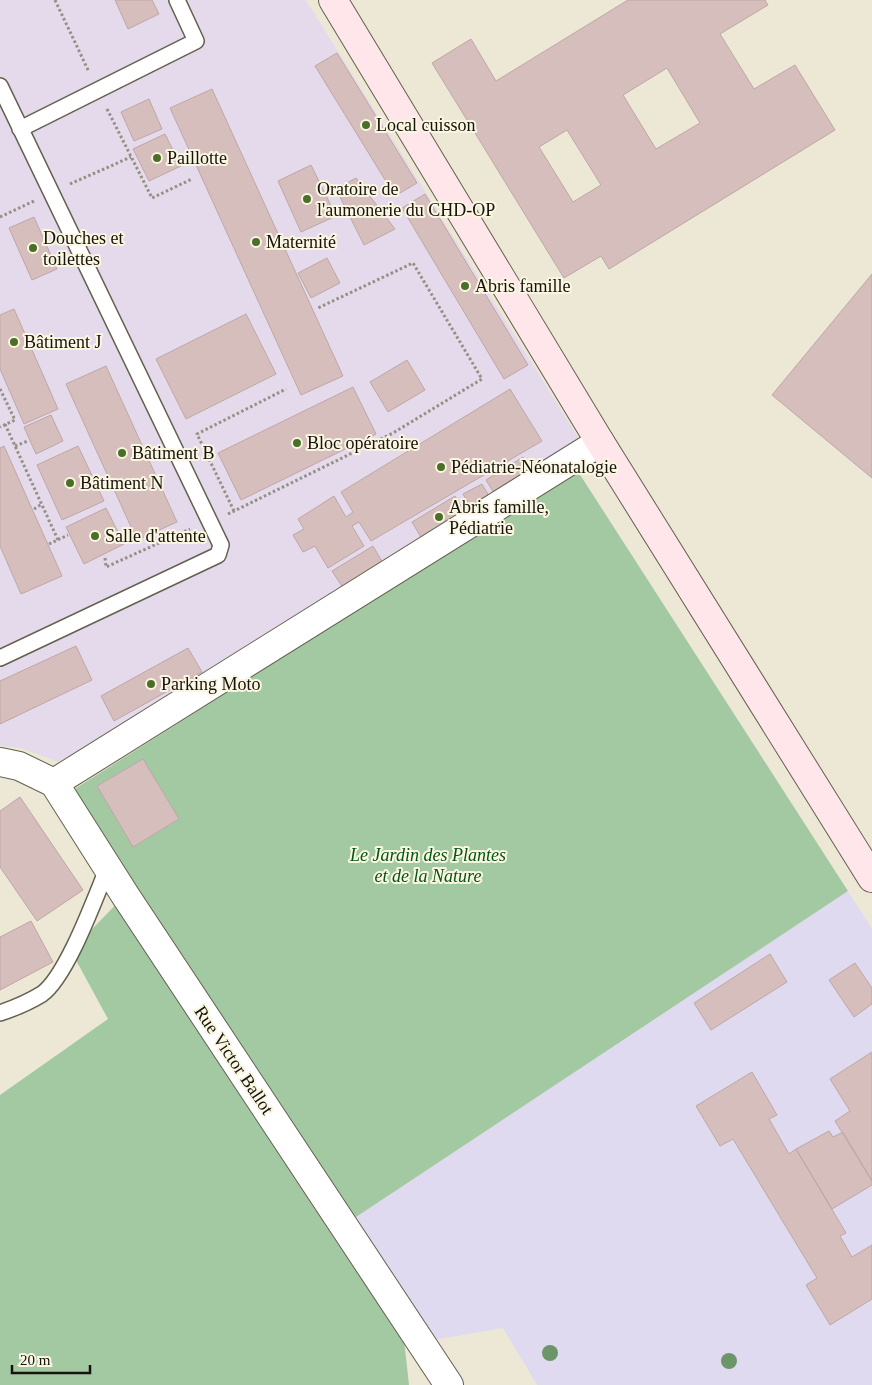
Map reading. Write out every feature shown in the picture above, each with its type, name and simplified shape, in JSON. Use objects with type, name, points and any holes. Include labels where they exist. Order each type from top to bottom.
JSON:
[{"type":"main road","points":[[333,0],[600,442],[872,878]]},
{"type":"street","points":[[0,762],[19,766],[54,783],[600,442]]},
{"type":"street","name":"Rue Victor Ballot","points":[[54,783],[449,1385]]},
{"type":"lane","points":[[20,129],[196,41],[177,0]]},
{"type":"lane","points":[[0,86],[221,545],[218,555],[0,658]]},
{"type":"lane","points":[[0,1013],[22,1005],[44,993],[58,976],[108,867]]},
{"type":"path","points":[[55,0],[152,198],[192,179]]},
{"type":"path","points":[[105,558],[106,567],[210,520],[234,512],[393,433],[482,379],[413,262],[318,308]]},
{"type":"path","points":[[0,388],[15,420],[0,427]]},
{"type":"path","points":[[234,512],[197,434],[286,389]]},
{"type":"path","points":[[5,424],[58,540]]},
{"type":"path","points":[[15,446],[28,440]]},
{"type":"path","points":[[34,509],[42,504]]},
{"type":"path","points":[[50,544],[68,535]]},
{"type":"shaded area","points":[[0,0],[306,0],[581,442],[118,731],[58,762],[21,748],[0,746]]},
{"type":"shaded area","points":[[848,891],[872,929],[872,1385],[537,1385],[503,1328],[434,1340],[353,1219]]},
{"type":"green space","name":"Le Jardin des Plantes et de la Nature","points":[[577,470],[848,891],[353,1219],[73,790]]},
{"type":"green space","points":[[125,895],[401,1312],[409,1385],[0,1385],[0,1095],[108,1019],[71,951]]},
{"type":"building","points":[[115,0],[152,0],[159,14],[128,29]]},
{"type":"building","points":[[628,0],[765,0],[768,5],[720,34],[754,89],[795,65],[835,130],[609,269],[601,256],[564,278],[432,63],[471,39],[496,81]],"holes":[[[667,68],[700,123],[656,149],[623,95]],[[567,130],[601,185],[573,202],[539,147]]]},
{"type":"building","name":"Local cuisson","points":[[337,53],[417,183],[395,196],[315,66]]},
{"type":"building","name":"Maternité","points":[[212,89],[343,376],[301,395],[170,108]]},
{"type":"building","points":[[149,99],[162,129],[134,141],[121,112]]},
{"type":"building","name":"Paillotte","points":[[165,134],[181,166],[149,181],[133,149]]},
{"type":"building","name":"Oratoire de l'aumonerie du CHD-OP","points":[[311,165],[336,216],[301,232],[278,181]]},
{"type":"building","points":[[356,178],[395,229],[364,245],[336,189]]},
{"type":"building","name":"Abris famille","points":[[425,194],[528,365],[504,379],[402,208]]},
{"type":"building","name":"Douches et toilettes","points":[[34,217],[57,269],[32,280],[9,228]]},
{"type":"building","points":[[327,258],[340,283],[311,298],[298,273]]},
{"type":"building","points":[[872,274],[872,478],[772,395]]},
{"type":"building","name":"Bâtiment J","points":[[14,309],[58,409],[24,424],[0,369],[0,315]]},
{"type":"building","points":[[246,314],[276,374],[186,419],[156,359]]},
{"type":"building","points":[[407,360],[425,390],[388,412],[370,382]]},
{"type":"building","name":"Bâtiment B","points":[[106,366],[177,522],[137,540],[66,384]]},
{"type":"building","name":"Bloc opératoire","points":[[353,387],[376,434],[241,500],[218,453]]},
{"type":"building","name":"Pédiatrie-Néonatalogie","points":[[510,389],[542,441],[371,541],[359,522],[352,526],[364,546],[328,568],[315,546],[303,552],[293,535],[304,529],[298,519],[334,496],[346,517],[353,512],[341,492]]},
{"type":"building","points":[[51,415],[63,441],[36,454],[24,427]]},
{"type":"building","points":[[4,446],[62,576],[21,594],[0,546],[0,448]]},
{"type":"building","name":"Bâtiment N","points":[[78,446],[104,501],[62,520],[37,465]]},
{"type":"building","name":"Abris famille, Pédiatrie","points":[[523,457],[531,471],[494,493],[486,480]]},
{"type":"building","points":[[482,484],[489,496],[470,506],[463,494]]},
{"type":"building","name":"Abris famille, Pédiatrie","points":[[455,496],[465,513],[422,539],[412,522]]},
{"type":"building","name":"Salle d'attente","points":[[106,508],[124,544],[84,564],[66,527]]},
{"type":"building","points":[[373,546],[383,563],[343,588],[332,571]]},
{"type":"building","points":[[76,646],[92,680],[0,724],[0,681]]},
{"type":"building","name":"Parking Moto","points":[[188,648],[202,672],[114,721],[101,696]]},
{"type":"building","points":[[143,759],[179,819],[133,847],[97,786]]},
{"type":"building","points":[[20,797],[83,890],[37,921],[0,867],[0,811]]},
{"type":"building","points":[[31,921],[53,962],[0,990],[0,937]]},
{"type":"building","points":[[770,954],[787,982],[711,1030],[694,1003]]},
{"type":"building","points":[[855,963],[872,988],[872,1004],[854,1017],[829,980]]},
{"type":"building","points":[[872,1052],[872,1181],[835,1121],[850,1111],[830,1079]]},
{"type":"building","points":[[752,1072],[777,1115],[769,1119],[789,1154],[796,1149],[846,1233],[840,1236],[852,1257],[872,1245],[872,1299],[830,1325],[806,1285],[817,1278],[733,1139],[720,1146],[696,1106]]},
{"type":"building","points":[[829,1131],[833,1137],[843,1132],[872,1181],[872,1185],[832,1209],[796,1149]]},
{"type":"place","name":"Local cuisson","points":[[366,125]]},
{"type":"place","name":"Paillotte","points":[[157,158]]},
{"type":"place","name":"Oratoire de l'aumonerie du CHD-OP","points":[[307,199]]},
{"type":"place","name":"Maternité","points":[[256,242]]},
{"type":"place","name":"Douches et toilettes","points":[[33,248]]},
{"type":"place","name":"Abris famille","points":[[465,286]]},
{"type":"place","name":"Bâtiment J","points":[[14,342]]},
{"type":"place","name":"Bloc opératoire","points":[[297,443]]},
{"type":"place","name":"Bâtiment B","points":[[122,453]]},
{"type":"place","name":"Pédiatrie-Néonatalogie","points":[[441,467]]},
{"type":"place","name":"Bâtiment N","points":[[70,483]]},
{"type":"place","name":"Abris famille, Pédiatrie","points":[[439,517]]},
{"type":"place","name":"Salle d'attente","points":[[95,536]]},
{"type":"place","name":"Parking Moto","points":[[151,684]]}]
